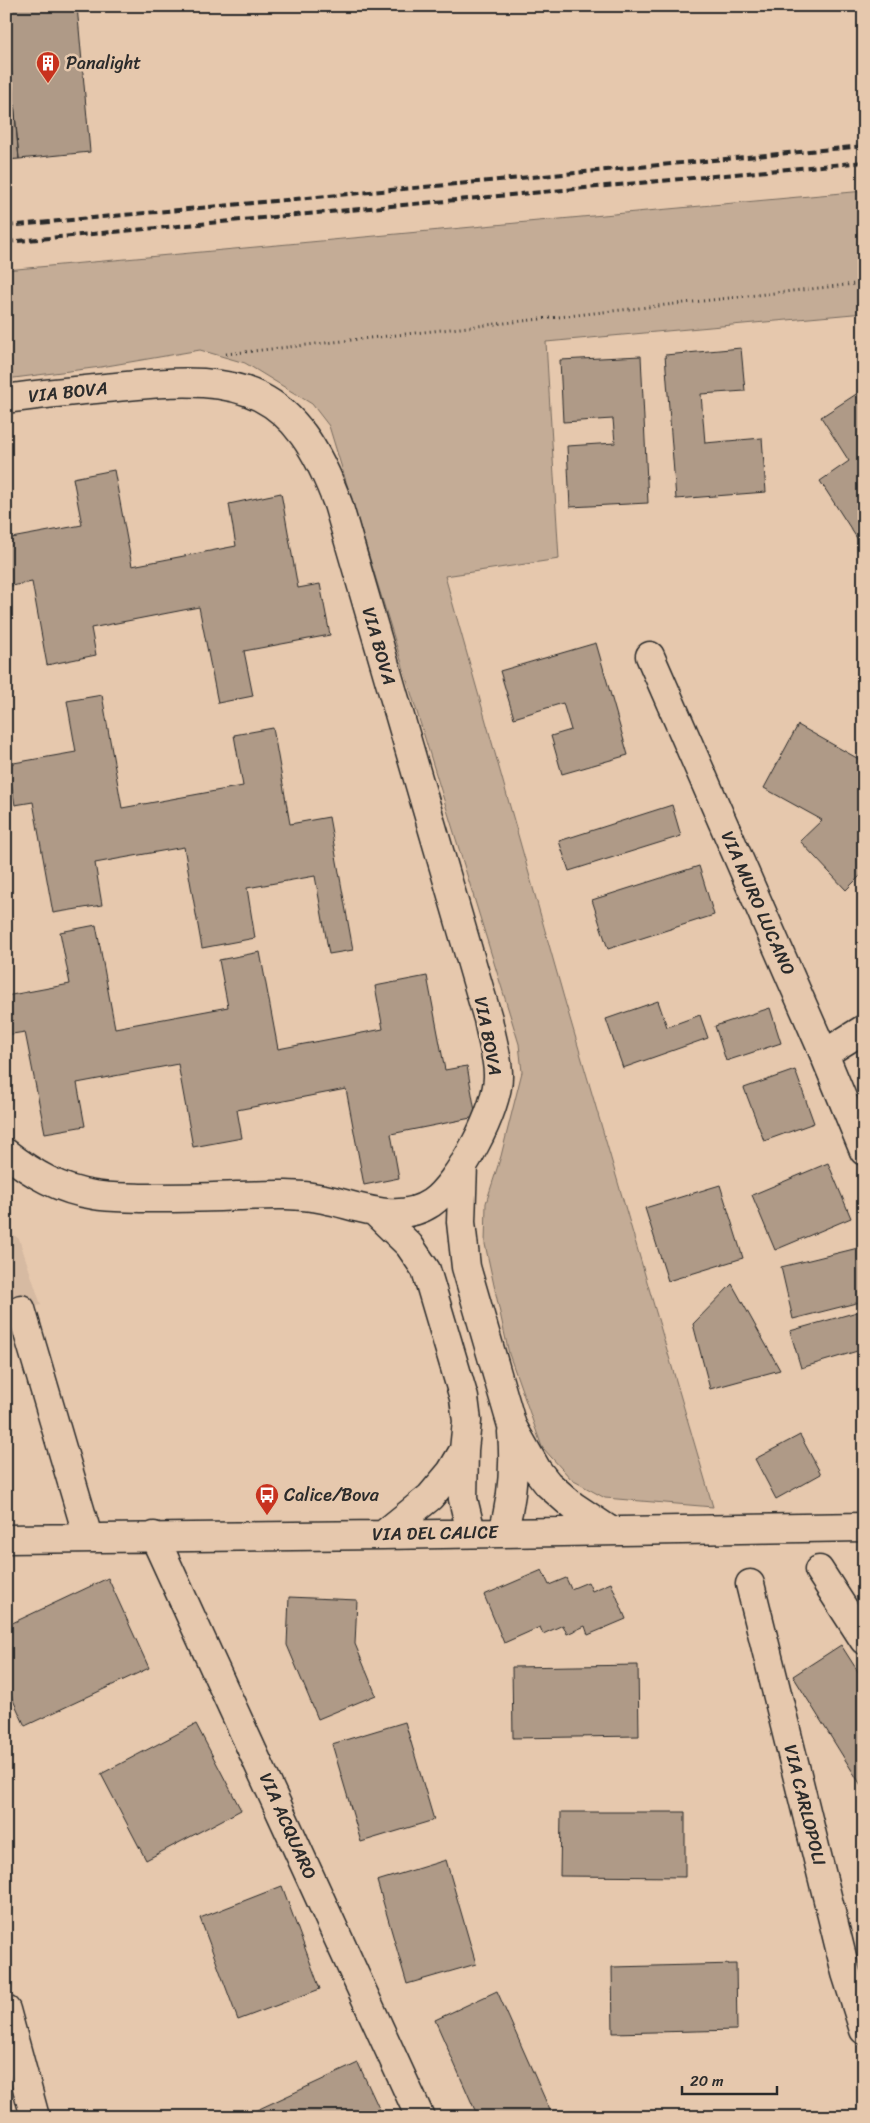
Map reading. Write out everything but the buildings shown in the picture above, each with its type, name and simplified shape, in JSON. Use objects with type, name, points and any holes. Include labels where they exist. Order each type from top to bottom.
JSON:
[{"type":"street","name":"VIA BOVA","points":[[6,399],[158,383],[223,384],[250,391],[276,406],[295,423],[330,481],[338,504],[488,1019],[497,1064],[497,1088],[489,1115],[463,1164],[444,1192],[430,1204],[411,1212],[374,1211],[322,1198],[289,1195],[190,1199],[94,1195],[51,1183],[6,1153]]},
{"type":"street","name":"VIA MURO LUCANO","points":[[650,656],[824,1054],[864,1151]]},
{"type":"street","points":[[824,1054],[864,1029]]},
{"type":"street","name":"VIA BOVA","points":[[463,1164],[461,1222],[466,1267],[512,1426],[514,1456],[513,1491],[503,1532]]},
{"type":"street","points":[[374,1211],[409,1245],[426,1270],[430,1280],[467,1413],[463,1499],[471,1532]]},
{"type":"street","points":[[21,1309],[88,1537]]},
{"type":"street","name":"VIA BOVA","points":[[512,1426],[537,1470],[548,1484],[583,1514],[609,1530]]},
{"type":"street","points":[[383,1535],[430,1497],[451,1472],[464,1450]]},
{"type":"street","name":"VIA DEL CALICE","points":[[6,1539],[383,1535],[864,1526]]},
{"type":"street","name":"VIA ACQUARO","points":[[154,1536],[251,1744],[348,1963],[420,2117]]},
{"type":"street","points":[[819,1570],[864,1640]]},
{"type":"street","name":"VIA CARLOPOLI","points":[[750,1584],[846,1973],[863,2027]]},
{"type":"street","points":[[6,2010],[35,2117]]},
{"type":"path","points":[[220,355],[864,283]]},
{"type":"shaded area","points":[[864,191],[864,313],[546,342],[559,559],[445,576],[564,998],[713,1507],[605,1498],[572,1480],[542,1447],[509,1354],[485,1244],[486,1203],[501,1156],[522,1072],[519,1044],[329,426],[312,404],[245,363],[200,350],[101,367],[6,379],[6,270]]},
{"type":"shaded area","points":[[6,1229],[19,1239],[41,1305],[6,1312]]},
{"type":"railway","points":[[6,226],[864,146]]},
{"type":"railway","points":[[6,242],[864,162]]},
{"type":"place","name":"Panalight","points":[[48,84]]},
{"type":"place","name":"Calice/Bova","points":[[267,1516]]}]
